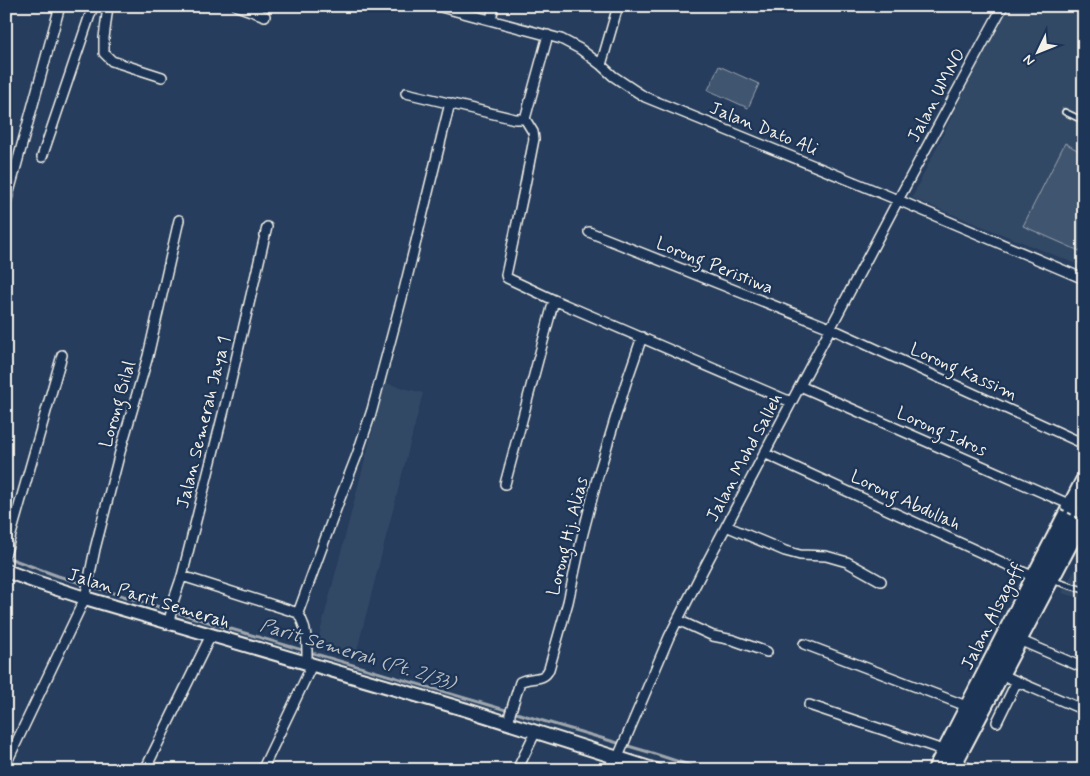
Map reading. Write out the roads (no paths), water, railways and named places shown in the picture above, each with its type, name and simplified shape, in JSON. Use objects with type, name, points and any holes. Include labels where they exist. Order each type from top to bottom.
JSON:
[{"type":"highway","name":"Jalan Alsagoff","points":[[936,770],[950,761],[1019,640],[1050,580],[1072,509],[1084,481]]},
{"type":"highway","name":"Jalan Alsagoff","points":[[950,761],[969,707],[1034,577],[1072,509]]},
{"type":"main road","name":"Jalan Parit Semerah","points":[[6,571],[36,582],[169,620],[211,635],[310,664],[406,692],[510,718],[536,731],[618,754],[656,770]]},
{"type":"street","points":[[6,203],[60,6]]},
{"type":"street","points":[[42,157],[93,6]]},
{"type":"street","points":[[108,6],[104,53],[112,61],[162,77]]},
{"type":"street","points":[[237,6],[265,16]]},
{"type":"street","name":"Jalan Dato Ali","points":[[437,6],[561,39],[580,49],[613,76],[645,97],[1084,278]]},
{"type":"street","points":[[491,20],[494,6]]},
{"type":"street","points":[[601,65],[618,6]]},
{"type":"street","name":"Jalan UMNO","points":[[898,200],[1003,6]]},
{"type":"street","points":[[548,35],[525,119],[533,132],[534,139],[506,277],[554,300],[791,402]]},
{"type":"street","points":[[406,93],[515,119],[525,119]]},
{"type":"street","points":[[298,613],[372,410],[450,103]]},
{"type":"street","name":"Jalan Mohd Salleh","points":[[609,770],[628,733],[678,620],[898,200]]},
{"type":"street","name":"Lorong Bilal","points":[[6,764],[85,596],[120,452],[148,356],[179,220]]},
{"type":"street","name":"Jalan Semerah Jaya 1","points":[[169,620],[182,576],[228,392],[267,227]]},
{"type":"street","name":"Lorong Peristiwa","points":[[589,232],[830,328]]},
{"type":"street","points":[[506,484],[554,300]]},
{"type":"street","name":"Lorong Kassim","points":[[830,328],[1084,444]]},
{"type":"street","name":"Lorong Hj. Alias","points":[[510,718],[520,682],[546,676],[549,669],[568,602],[582,536],[597,479],[642,337]]},
{"type":"street","points":[[6,551],[62,356]]},
{"type":"street","name":"Lorong Idros","points":[[800,386],[1072,509]]},
{"type":"street","name":"Lorong Abdullah","points":[[764,453],[1034,577]]},
{"type":"street","points":[[726,526],[785,551],[800,555],[826,556],[847,562],[882,581]]},
{"type":"street","points":[[182,576],[298,613],[302,620],[308,644],[310,664],[262,770]]},
{"type":"street","points":[[678,620],[713,636],[733,640],[767,652]]},
{"type":"street","points":[[145,770],[211,635]]},
{"type":"street","points":[[1019,640],[1084,668]]},
{"type":"street","points":[[804,644],[969,707]]},
{"type":"street","points":[[1000,674],[1084,710]]},
{"type":"street","points":[[997,722],[1017,681]]},
{"type":"street","points":[[809,705],[974,770]]},
{"type":"street","points":[[517,770],[536,731]]},
{"type":"lane","points":[[1066,112],[1084,121]]},
{"type":"lane","points":[[1050,580],[1084,590]]},
{"type":"waterway","name":"Parit Semerah (Pt. 2/33)","points":[[6,557],[58,576],[231,629],[704,770]]}]
